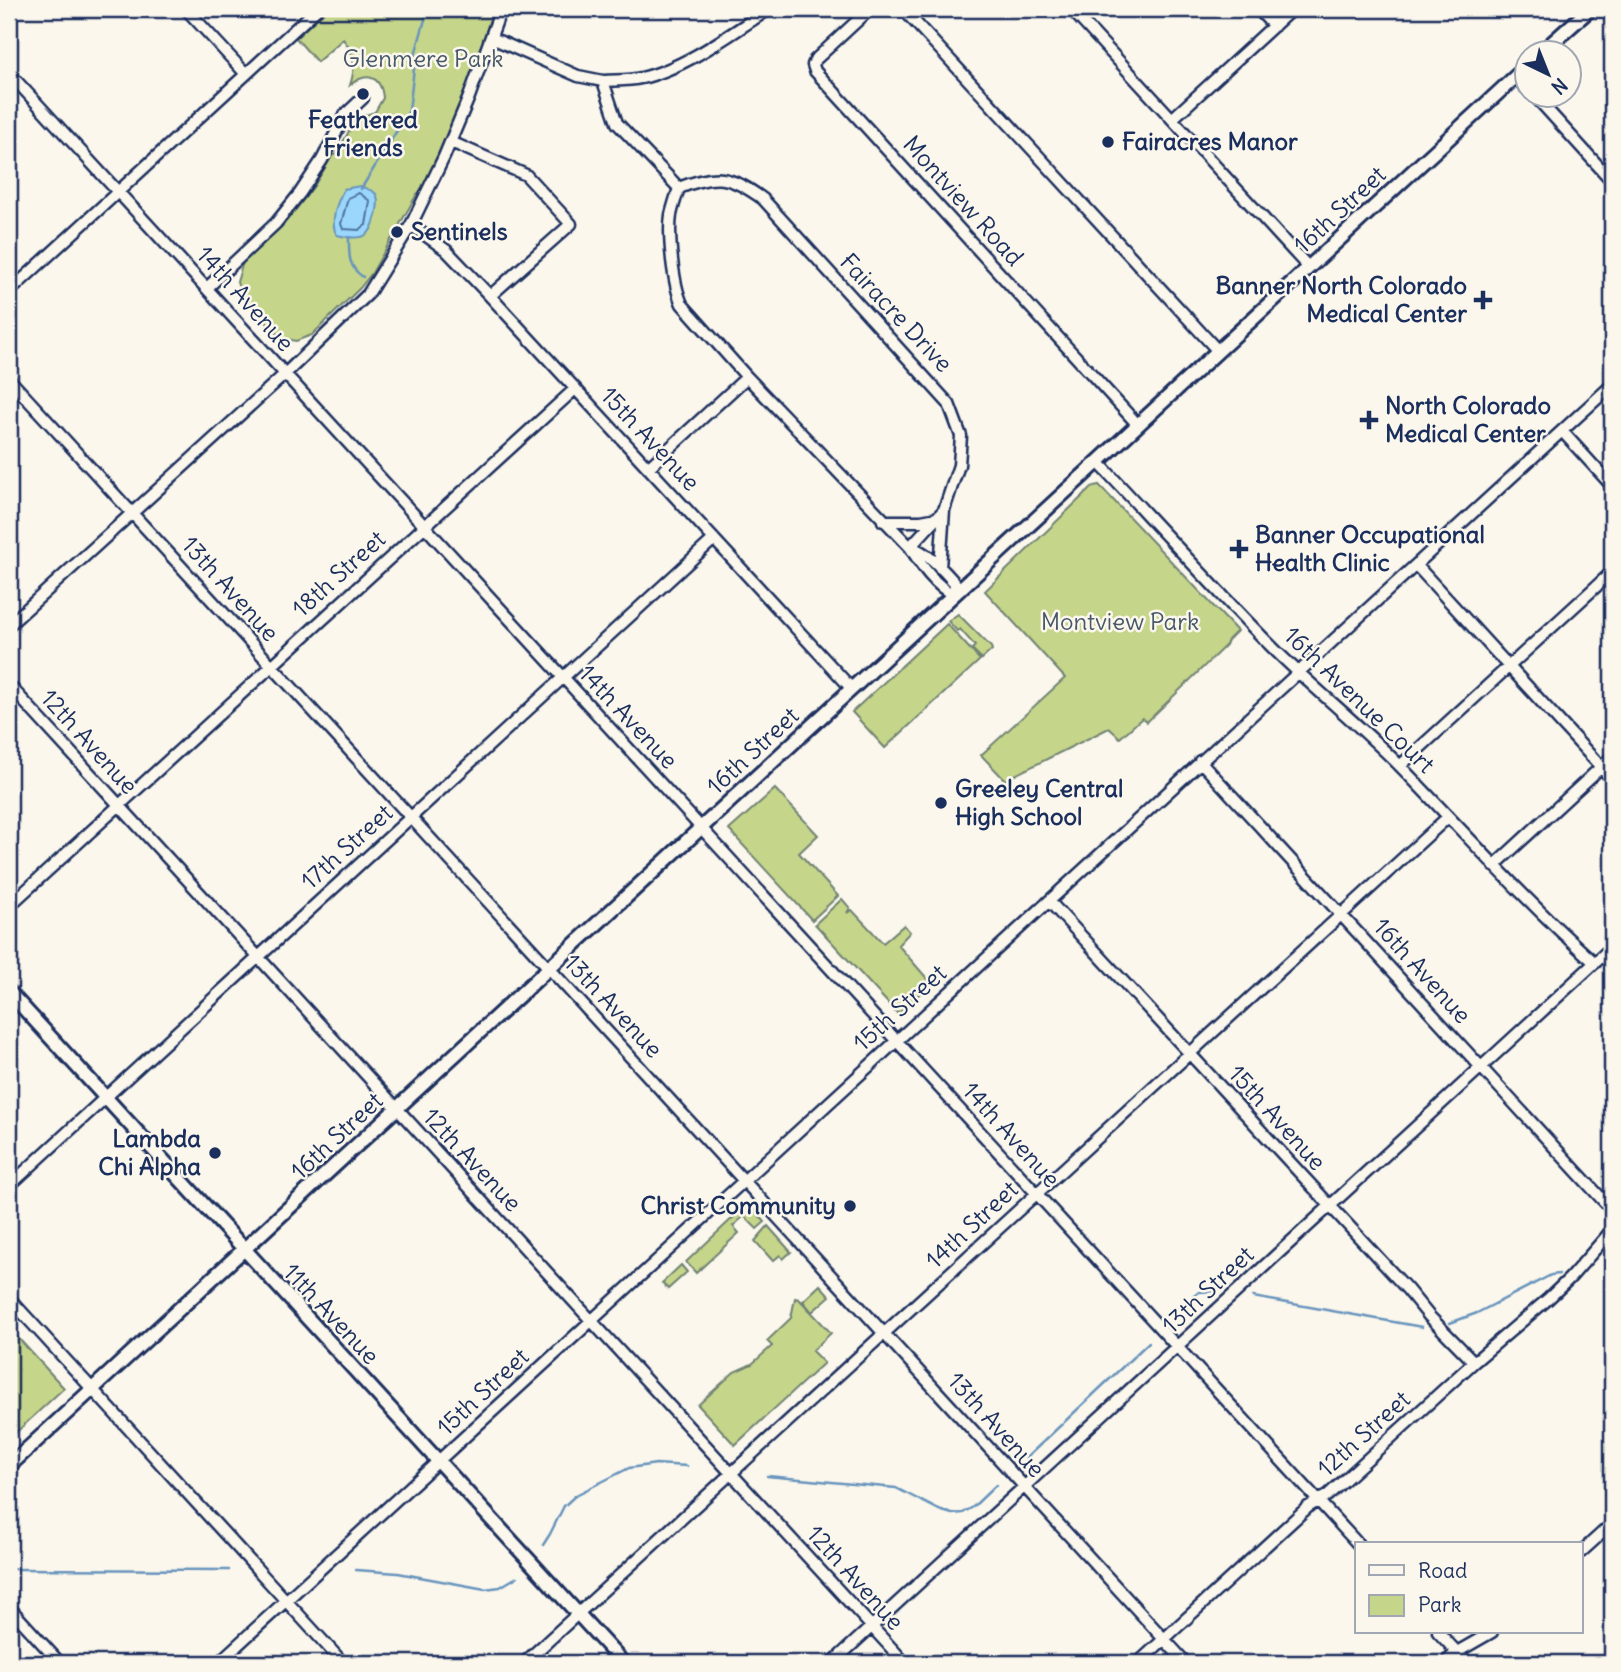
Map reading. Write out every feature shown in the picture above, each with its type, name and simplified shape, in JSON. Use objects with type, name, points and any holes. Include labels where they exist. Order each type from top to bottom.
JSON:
[{"type":"main road","points":[[1558,38],[1590,9]]},
{"type":"main road","name":"16th Street","points":[[9,1466],[1512,81]]},
{"type":"main road","name":"11th Avenue","points":[[9,992],[243,1251],[623,1663]]},
{"type":"street","points":[[186,9],[246,74]]},
{"type":"street","points":[[9,625],[285,374],[368,294],[411,225],[451,142],[501,9]]},
{"type":"street","points":[[492,38],[578,76],[603,81],[639,79],[684,61],[769,9]]},
{"type":"street","name":"Montview Road","points":[[870,9],[815,60],[813,65],[816,71],[1138,425]]},
{"type":"street","points":[[902,9],[1218,351]]},
{"type":"street","points":[[1071,9],[1309,268]]},
{"type":"street","points":[[1258,9],[1274,26]]},
{"type":"street","points":[[1172,119],[1292,9]]},
{"type":"street","points":[[9,292],[246,74],[310,11]]},
{"type":"street","name":"14th Avenue","points":[[9,73],[1356,1542]]},
{"type":"street","points":[[603,81],[617,123],[678,188],[671,216],[677,292],[682,304],[747,377],[910,547],[944,590],[954,594],[954,583],[940,568],[917,549],[910,547]]},
{"type":"street","points":[[207,288],[276,223],[322,160],[345,115],[363,98]]},
{"type":"street","points":[[1546,108],[1612,181]]},
{"type":"street","points":[[451,142],[526,175],[571,224],[490,296]]},
{"type":"street","name":"Fairacre Drive","points":[[678,188],[704,178],[718,178],[739,183],[763,199],[949,404],[961,436],[960,465],[944,510],[910,547]]},
{"type":"street","name":"15th Avenue","points":[[411,225],[446,250],[490,296],[852,689]]},
{"type":"street","points":[[648,468],[747,377]]},
{"type":"street","name":"13th Avenue","points":[[9,379],[1186,1663]]},
{"type":"street","name":"15th Street","points":[[218,1663],[1612,385]]},
{"type":"street","name":"18th Street","points":[[9,906],[575,389]]},
{"type":"street","points":[[1562,431],[1612,486]]},
{"type":"street","name":"16th Avenue Court","points":[[1098,462],[1297,672],[1338,705],[1553,926],[1595,963]]},
{"type":"street","points":[[940,568],[944,510]]},
{"type":"street","points":[[883,521],[921,521],[937,518]]},
{"type":"street","name":"17th Street","points":[[9,1186],[714,539]]},
{"type":"street","points":[[1416,565],[1612,779]]},
{"type":"street","points":[[1400,766],[1612,572]]},
{"type":"street","name":"12th Avenue","points":[[9,685],[905,1663]]},
{"type":"street","points":[[1494,866],[1612,757]]},
{"type":"street","name":"16th Avenue","points":[[1200,761],[1612,1210]]},
{"type":"street","name":"14th Street","points":[[524,1663],[1448,817]]},
{"type":"street","name":"15th Avenue","points":[[1049,901],[1474,1362]]},
{"type":"street","name":"13th Street","points":[[832,1663],[1612,947]]},
{"type":"street","name":"12th Street","points":[[1138,1663],[1570,1279],[1612,1230]]},
{"type":"street","points":[[9,1298],[343,1663]]},
{"type":"street","points":[[1582,1551],[1612,1524]]},
{"type":"street","points":[[9,1607],[60,1663]]},
{"type":"street","points":[[1440,1634],[1467,1663]]},
{"type":"street","points":[[1445,1663],[1457,1652],[1488,1634]]},
{"type":"green space","name":"Glenmere Park","points":[[327,9],[493,9],[461,100],[422,189],[372,273],[360,288],[312,335],[296,341],[281,338],[241,295],[237,282],[243,262],[282,226],[297,208],[333,154],[336,155],[356,118],[375,112],[383,98],[379,84],[372,78],[362,78],[350,85],[353,61],[343,39],[317,62],[296,38]]},
{"type":"green space","name":"Montview Park","points":[[1099,485],[1237,631],[1147,722],[1142,718],[1120,738],[1109,728],[1005,780],[981,755],[1065,678],[985,591],[1092,487]]},
{"type":"green space","points":[[958,614],[991,647],[992,650],[982,659],[972,649],[975,646],[960,629],[957,631],[948,621]]},
{"type":"green space","points":[[947,624],[980,660],[885,748],[852,712]]},
{"type":"green space","points":[[775,789],[818,835],[799,853],[838,896],[812,920],[729,830]]},
{"type":"green space","points":[[842,899],[850,908],[847,913],[852,910],[883,943],[904,925],[910,932],[898,945],[931,983],[898,1014],[815,924]]},
{"type":"green space","points":[[749,1204],[765,1222],[757,1229],[740,1212]]},
{"type":"green space","points":[[738,1213],[742,1218],[733,1226],[739,1233],[696,1273],[686,1262]]},
{"type":"green space","points":[[768,1226],[791,1252],[783,1259],[780,1255],[773,1261],[755,1241]]},
{"type":"green space","points":[[681,1265],[687,1272],[668,1289],[662,1283]]},
{"type":"green space","points":[[820,1285],[830,1296],[812,1312],[803,1301]]},
{"type":"green space","points":[[795,1298],[831,1333],[812,1351],[824,1363],[735,1445],[698,1405],[734,1372],[752,1364],[772,1346],[767,1341],[791,1318]]},
{"type":"green space","points":[[9,1328],[64,1388],[9,1439]]},
{"type":"water","points":[[360,186],[374,192],[377,197],[372,227],[363,236],[337,235],[334,219],[341,194],[344,189]]},
{"type":"waterway","points":[[361,189],[409,111],[416,51],[428,9]]},
{"type":"waterway","points":[[349,238],[352,265],[363,277]]},
{"type":"waterway","points":[[1606,1266],[1612,1267]]},
{"type":"waterway","points":[[1450,1323],[1477,1313],[1551,1275],[1559,1274]]},
{"type":"waterway","points":[[1173,1313],[1199,1292],[1215,1291]]},
{"type":"waterway","points":[[1253,1297],[1422,1327]]},
{"type":"waterway","points":[[1026,1458],[1149,1342]]},
{"type":"waterway","points":[[543,1545],[564,1506],[576,1495],[629,1468],[656,1464],[687,1466]]},
{"type":"waterway","points":[[767,1476],[896,1488],[952,1514],[963,1513],[973,1507],[996,1485]]},
{"type":"waterway","points":[[9,1569],[229,1570]]},
{"type":"waterway","points":[[356,1570],[398,1573],[485,1589],[500,1587],[517,1577]]},
{"type":"place","name":"Feathered Friends","points":[[363,94]]},
{"type":"place","name":"Fairacres Manor","points":[[1108,142]]},
{"type":"place","name":"Sentinels","points":[[397,232]]},
{"type":"place","name":"Banner North Colorado Medical Center","points":[[1483,300]]},
{"type":"place","name":"North Colorado Medical Center","points":[[1369,420]]},
{"type":"place","name":"Banner Occupational Health Clinic","points":[[1239,549]]},
{"type":"place","name":"Greeley Central High School","points":[[941,803]]},
{"type":"place","name":"Lambda Chi Alpha","points":[[215,1153]]},
{"type":"place","name":"Christ Community","points":[[850,1206]]}]
